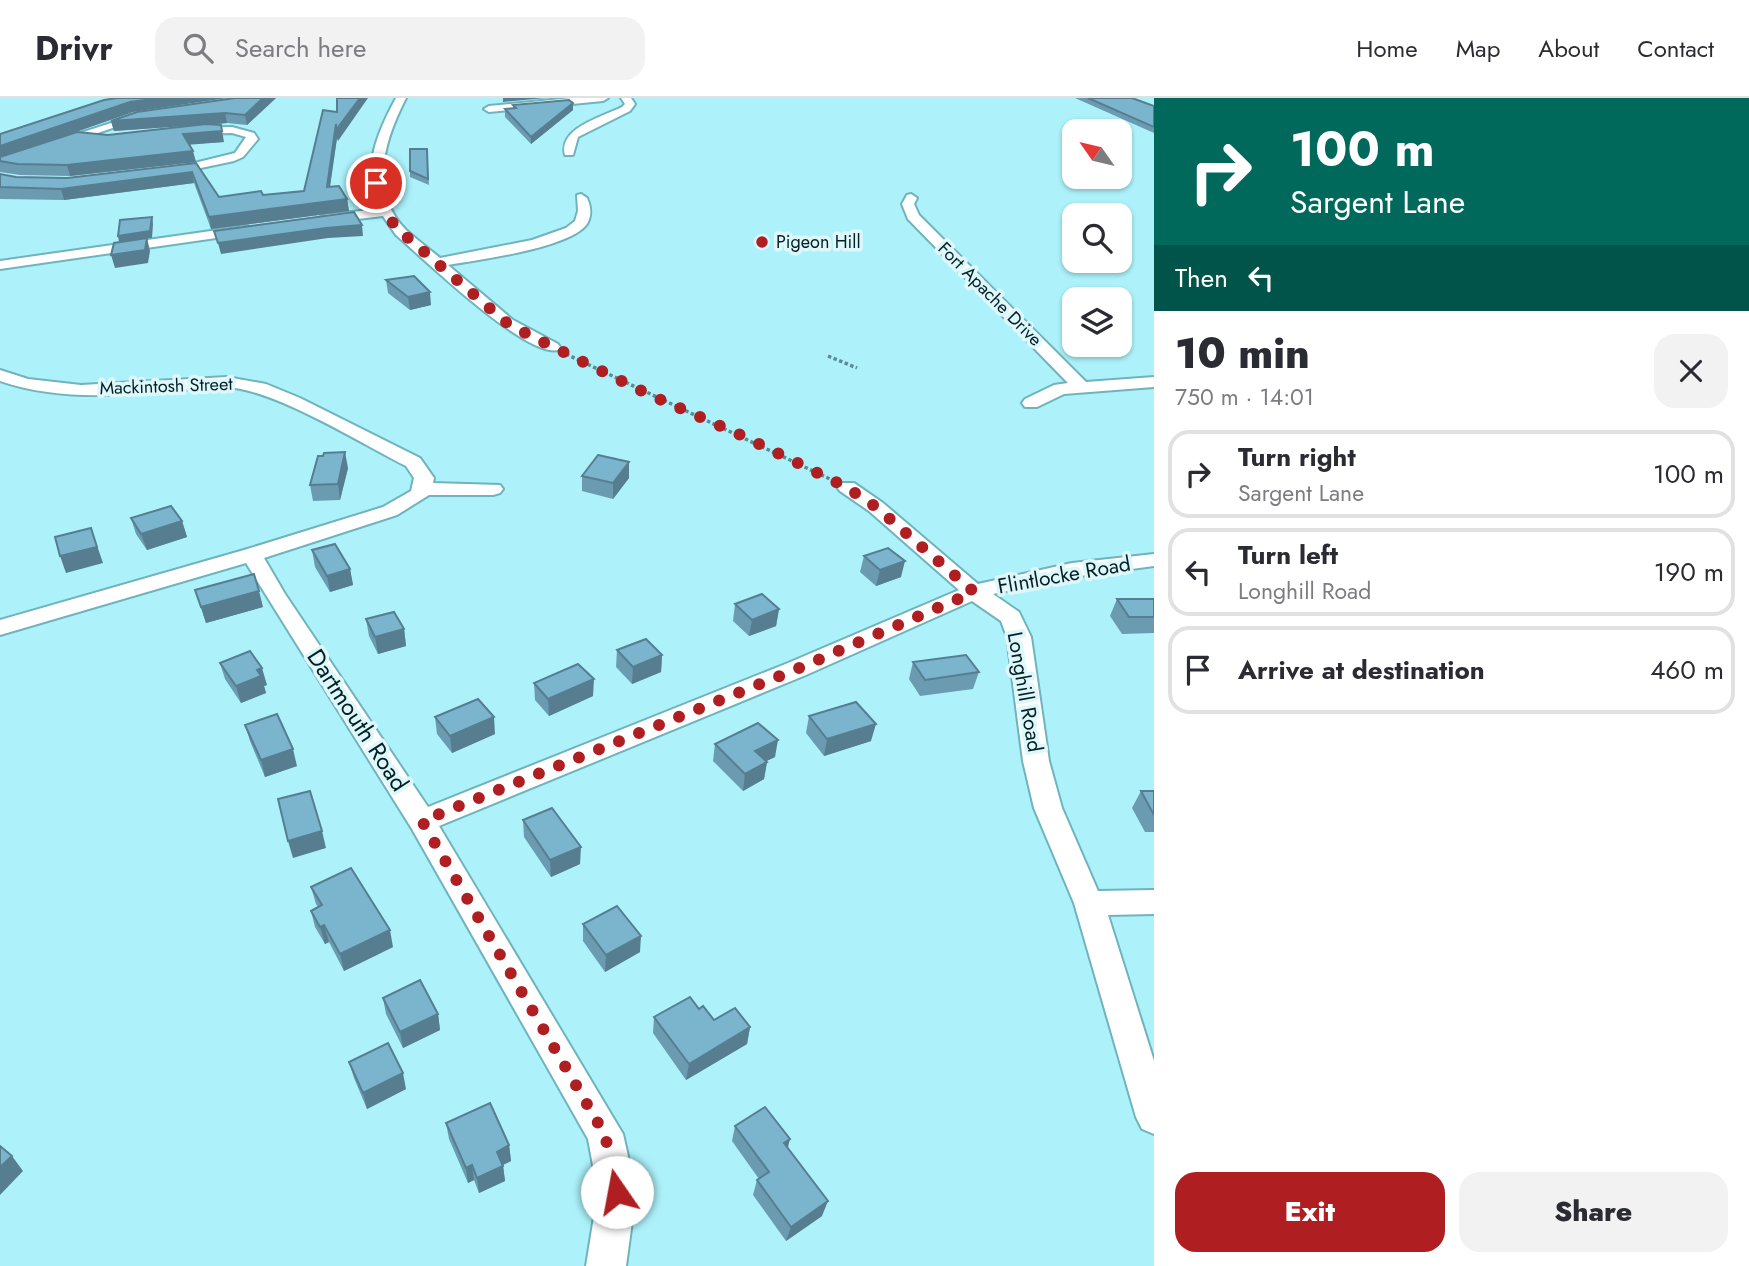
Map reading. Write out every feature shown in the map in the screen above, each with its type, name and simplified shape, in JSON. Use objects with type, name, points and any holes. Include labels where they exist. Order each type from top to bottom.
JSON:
[{"type":"street","points":[[401,98],[378,146],[376,183],[386,212],[401,232],[507,323],[552,347]]},
{"type":"street","points":[[489,109],[603,98]]},
{"type":"street","points":[[569,153],[570,141],[574,135],[626,109],[630,104],[626,98]]},
{"type":"street","points":[[0,164],[78,136],[158,112]]},
{"type":"street","points":[[161,171],[230,159],[239,155],[252,139],[250,135],[232,130],[182,132]]},
{"type":"street","points":[[78,136],[117,139]]},
{"type":"street","points":[[0,164],[6,168],[0,173]]},
{"type":"street","points":[[437,263],[568,233],[578,226],[582,219],[584,207],[581,198]]},
{"type":"street","name":"Fort Apache Drive","points":[[911,198],[908,204],[913,216],[1081,387]]},
{"type":"street","points":[[315,220],[386,212]]},
{"type":"street","points":[[0,265],[261,228]]},
{"type":"street","name":"Mackintosh Street","points":[[0,375],[47,388],[94,389],[227,382],[260,388],[294,402],[413,463],[424,478],[423,489]]},
{"type":"street","points":[[1031,403],[1060,390],[1154,382]]},
{"type":"street","name":"Longhill Road","points":[[846,487],[876,507],[974,592],[1011,617],[1018,637],[1036,761],[1048,808],[1089,904],[1154,1117]]},
{"type":"street","points":[[0,628],[252,555],[390,511],[423,489],[493,489]]},
{"type":"street","name":"Dartmouth Road","points":[[252,555],[274,594],[422,821],[605,1135],[617,1192],[606,1266]]},
{"type":"street","name":"Flintlocke Road","points":[[422,821],[797,669],[974,592],[1072,570],[1154,560]]},
{"type":"street","points":[[1089,904],[1154,902]]},
{"type":"path","points":[[552,347],[846,487]]},
{"type":"path","points":[[828,356],[857,368]]},
{"type":"building","points":[[117,98],[160,98],[130,102],[0,146],[0,134]]},
{"type":"building","points":[[235,98],[263,98],[245,115],[225,113],[111,121],[137,112]]},
{"type":"building","points":[[337,98],[360,98],[336,130],[336,124],[327,187],[339,186],[347,199],[209,217],[192,172],[61,189],[0,187],[0,174],[67,178],[196,163],[219,197],[261,191],[263,195],[304,191],[323,110],[337,112]]},
{"type":"building","points":[[1088,98],[1132,98],[1154,106],[1154,127]]},
{"type":"building","points":[[569,100],[573,103],[531,137],[505,109],[516,108],[513,105]]},
{"type":"building","points":[[206,124],[221,125],[222,131],[183,134],[193,151],[67,165],[0,161],[0,157],[77,132],[108,135]]},
{"type":"building","points":[[410,149],[427,149],[428,179],[410,171]]},
{"type":"building","points":[[354,212],[362,225],[218,243],[214,231]]},
{"type":"building","points":[[152,217],[150,231],[118,236],[120,220]]},
{"type":"building","points":[[147,238],[145,250],[111,255],[114,243]]},
{"type":"building","points":[[414,276],[430,292],[408,297],[386,280]]},
{"type":"building","points":[[345,452],[338,484],[310,485],[318,456]]},
{"type":"building","points":[[598,455],[629,462],[613,483],[582,476]]},
{"type":"building","points":[[171,506],[182,521],[141,534],[131,518]]},
{"type":"building","points":[[91,528],[97,547],[60,556],[55,537]]},
{"type":"building","points":[[335,544],[350,569],[327,576],[312,550]]},
{"type":"building","points":[[888,548],[905,561],[880,570],[864,556]]},
{"type":"building","points":[[254,574],[259,591],[201,607],[195,590]]},
{"type":"building","points":[[762,594],[779,609],[752,620],[735,604]]},
{"type":"building","points":[[1117,599],[1154,599],[1154,617],[1129,617]]},
{"type":"building","points":[[394,612],[404,629],[375,637],[366,619]]},
{"type":"building","points":[[646,639],[662,655],[633,667],[617,650]]},
{"type":"building","points":[[250,651],[262,668],[257,670],[261,676],[236,686],[220,663]]},
{"type":"building","points":[[966,655],[979,672],[925,680],[913,662]]},
{"type":"building","points":[[578,664],[594,679],[548,699],[534,683]]},
{"type":"building","points":[[478,699],[494,717],[450,736],[435,717]]},
{"type":"building","points":[[856,702],[876,724],[827,739],[809,716]]},
{"type":"building","points":[[277,714],[293,749],[261,760],[245,725]]},
{"type":"building","points":[[758,723],[778,740],[755,751],[767,762],[745,774],[715,744]]},
{"type":"building","points":[[310,791],[322,831],[288,841],[278,799]]},
{"type":"building","points":[[1141,791],[1154,791],[1154,815]]},
{"type":"building","points":[[552,808],[581,847],[550,860],[523,820]]},
{"type":"building","points":[[351,868],[390,930],[340,954],[324,925],[320,927],[311,911],[322,905],[311,887]]},
{"type":"building","points":[[617,906],[641,936],[606,955],[583,924]]},
{"type":"building","points":[[420,980],[438,1014],[400,1032],[383,998]]},
{"type":"building","points":[[690,997],[699,1009],[703,1006],[714,1020],[735,1008],[750,1027],[689,1064],[654,1017]]},
{"type":"building","points":[[388,1043],[403,1073],[363,1093],[349,1062]]},
{"type":"building","points":[[490,1103],[509,1145],[497,1152],[503,1166],[477,1178],[472,1165],[466,1168],[446,1123]]},
{"type":"building","points":[[765,1107],[790,1139],[784,1143],[828,1201],[791,1227],[757,1180],[769,1172],[735,1126]]},
{"type":"building","points":[[0,1146],[12,1156],[0,1167]]},
{"type":"place","name":"Pigeon Hill","points":[[762,242]]},
{"type":"route","points":[[376,183],[388,217],[401,232],[507,323],[650,395],[743,436],[846,487],[876,507],[974,592],[797,669],[422,821],[605,1135],[617,1192]]}]
